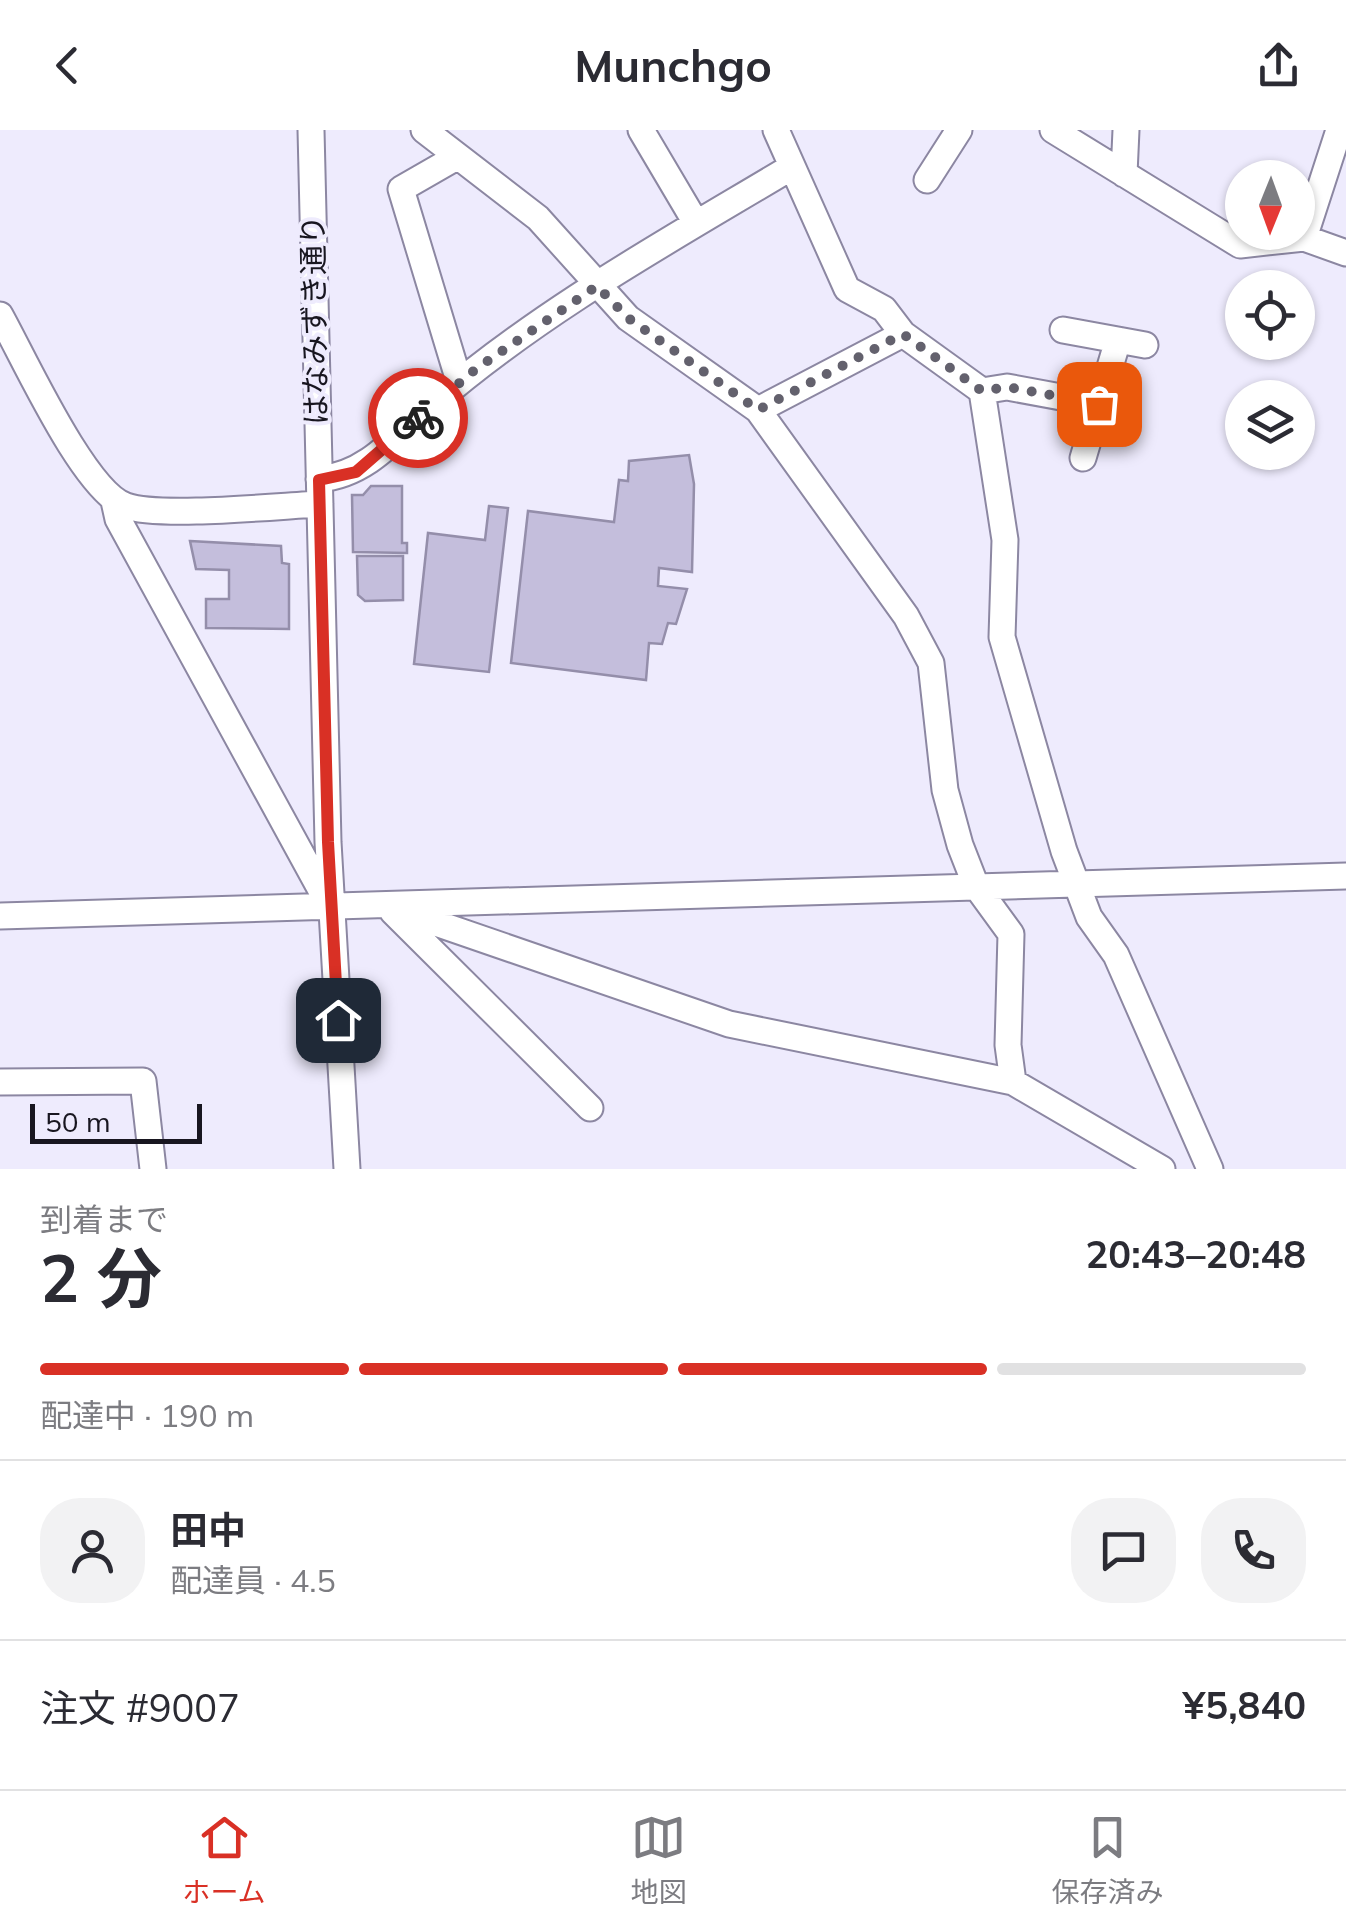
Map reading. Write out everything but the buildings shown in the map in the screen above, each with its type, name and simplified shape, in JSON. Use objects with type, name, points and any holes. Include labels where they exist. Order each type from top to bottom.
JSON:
[{"type":"street","name":"はなみずき通り","points":[[311,130],[330,907],[348,1169]]},
{"type":"street","points":[[424,130],[538,218],[628,318],[758,410],[906,616],[932,663],[945,790],[976,886],[1012,934],[1008,1044],[1013,1082]]},
{"type":"street","points":[[641,130],[696,223]]},
{"type":"street","points":[[776,130],[846,289],[884,309],[903,334],[982,391],[1007,387],[1099,404]]},
{"type":"street","points":[[927,180],[958,130]]},
{"type":"street","points":[[1052,130],[1225,236]]},
{"type":"street","points":[[1124,174],[1126,130]]},
{"type":"street","points":[[1315,204],[1339,130]]},
{"type":"street","points":[[456,158],[401,189],[459,382]]},
{"type":"street","points":[[114,500],[146,510],[319,492],[356,472],[459,382],[597,286],[790,168]]},
{"type":"street","points":[[1315,242],[1346,253]]},
{"type":"street","points":[[0,315],[88,473],[114,500],[127,537],[330,907]]},
{"type":"street","points":[[1063,330],[1144,345]]},
{"type":"street","points":[[758,410],[903,334]]},
{"type":"street","points":[[1084,458],[1118,340]]},
{"type":"street","points":[[0,352],[29,367]]},
{"type":"street","points":[[982,391],[1005,540],[1002,637],[1064,851],[1089,917],[1116,955],[1210,1169]]},
{"type":"street","points":[[0,916],[1346,876]]},
{"type":"street","points":[[386,906],[729,1024],[1013,1082],[1162,1169]]},
{"type":"street","points":[[386,906],[590,1108]]},
{"type":"street","points":[[0,1082],[143,1081],[153,1169]]},
{"type":"way so far","points":[[418,418],[476,369],[597,286],[628,318],[758,410],[903,334],[982,391],[1007,387],[1099,404]]},
{"type":"route","points":[[338,1020],[330,907],[319,480],[356,472],[418,418]]}]
